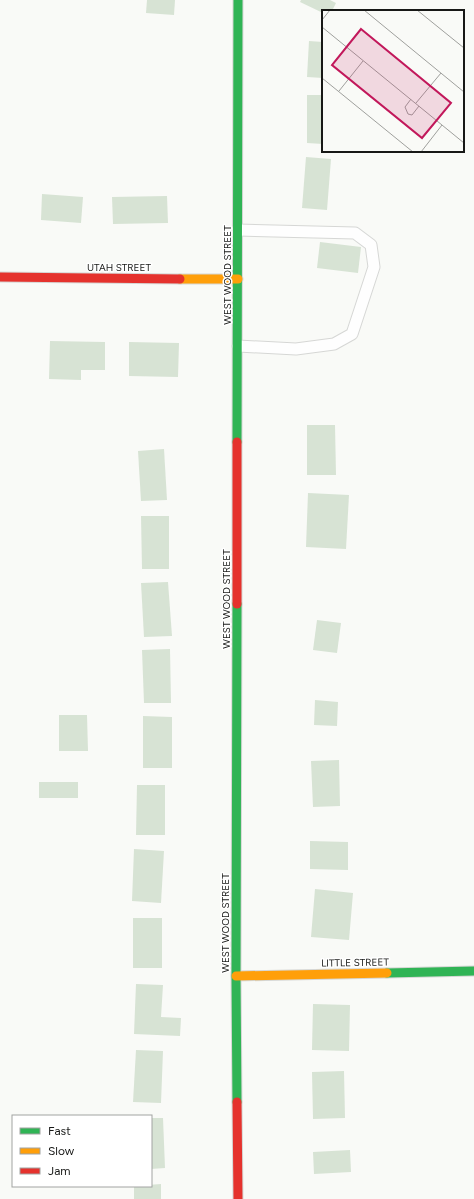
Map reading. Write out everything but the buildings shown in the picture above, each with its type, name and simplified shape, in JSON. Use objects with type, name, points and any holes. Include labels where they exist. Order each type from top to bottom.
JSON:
[{"type":"street","name":"WEST WOOD STREET","points":[[238,0],[236,976],[238,1199]]},
{"type":"street","name":"UTAH STREET","points":[[0,277],[238,278]]},
{"type":"street","name":"LITTLE STREET","points":[[236,976],[474,971]]},
{"type":"lane","points":[[238,230],[355,233],[371,245],[374,267],[352,334],[334,344],[296,349],[238,346]]},
{"type":"traffic: fast","points":[[237,442],[238,0]]},
{"type":"traffic: fast","points":[[237,604],[237,1102]]},
{"type":"traffic: fast","points":[[387,973],[474,971]]},
{"type":"traffic: slow","points":[[180,279],[238,279]]},
{"type":"traffic: slow","points":[[236,976],[387,973]]},
{"type":"traffic: jam","points":[[0,277],[180,279]]},
{"type":"traffic: jam","points":[[237,442],[237,604]]},
{"type":"traffic: jam","points":[[237,1102],[238,1199]]}]
